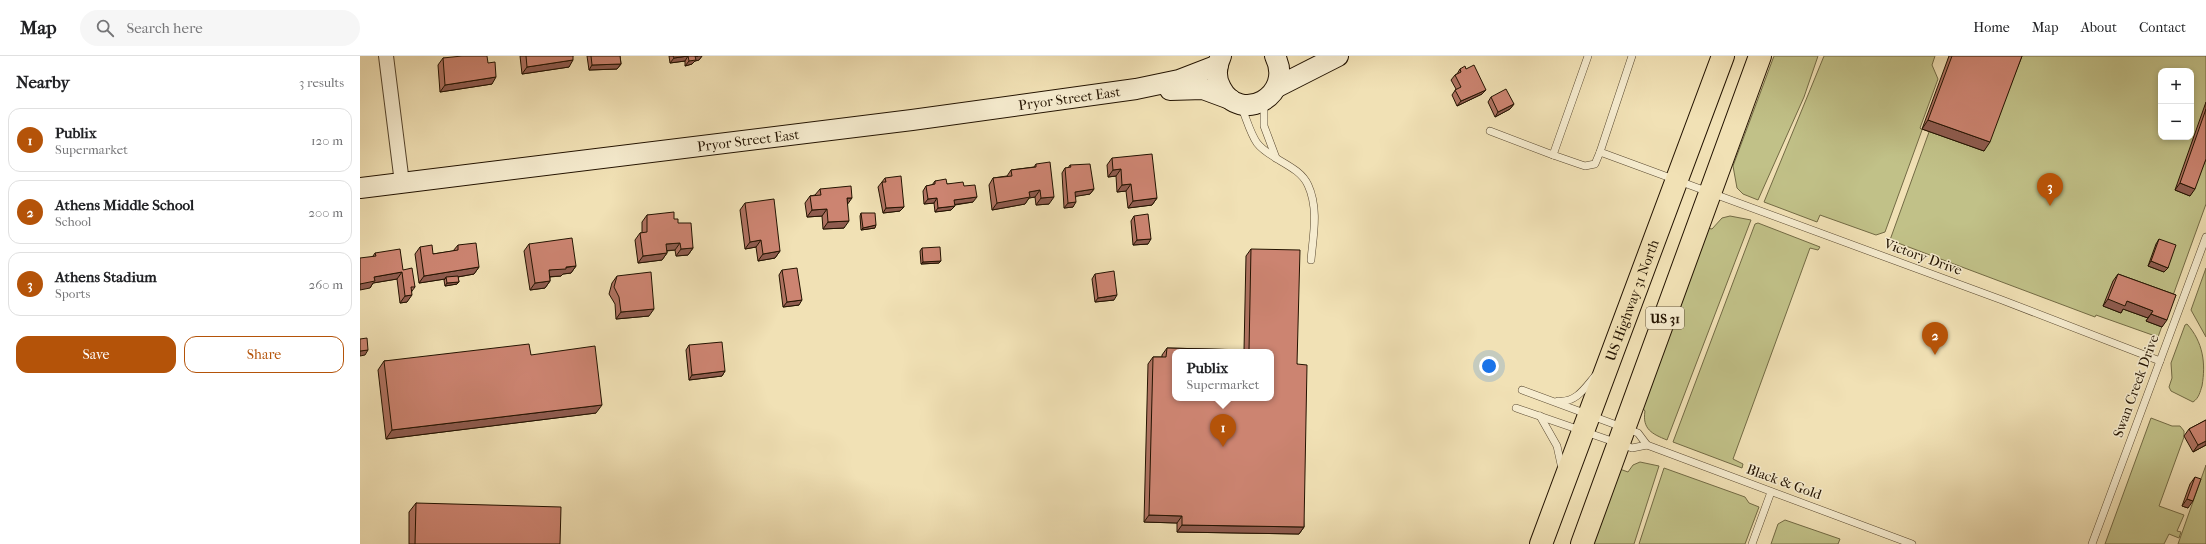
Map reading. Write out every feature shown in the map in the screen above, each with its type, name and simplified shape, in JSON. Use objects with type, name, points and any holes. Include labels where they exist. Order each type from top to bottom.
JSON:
[{"type":"main road","name":"US Highway 31 North","points":[[1541,544],[1585,422],[1724,56]]},
{"type":"main road","name":"US 31","points":[[1582,544],[1623,436],[1760,56]]},
{"type":"street","points":[[386,56],[402,183]]},
{"type":"street","points":[[1271,94],[1280,71],[1275,56]]},
{"type":"street","points":[[1220,60],[1216,74],[1218,84],[1223,93],[1236,102],[1253,105],[1338,56]]},
{"type":"street","name":"Pryor Street East","points":[[360,188],[912,120],[1136,89],[1179,80],[1220,60]]},
{"type":"street","name":"Pryor Street East","points":[[1136,89],[1203,89],[1236,102]]},
{"type":"lane","points":[[1553,155],[1588,56]]},
{"type":"lane","points":[[1490,130],[1585,166],[1595,164],[1632,56]]},
{"type":"lane","points":[[1271,94],[1264,126],[1277,160]]},
{"type":"lane","points":[[1236,102],[1257,143],[1277,160],[1300,174],[1308,184],[1313,198],[1315,212],[1311,260]]},
{"type":"lane","name":"Victory Drive","points":[[1600,152],[1995,297],[2160,361]]},
{"type":"lane","name":"Swan Creek Drive","points":[[2092,544],[2206,237]]},
{"type":"lane","points":[[1553,401],[1564,402],[1576,397],[1611,355]]},
{"type":"lane","points":[[1522,390],[1553,401],[1585,422]]},
{"type":"lane","points":[[1516,408],[1540,416],[1585,422]]},
{"type":"lane","points":[[1540,416],[1556,446],[1562,464],[1563,482]]},
{"type":"lane","name":"Black & Gold","points":[[1585,422],[1623,436],[1638,433],[1647,445]]},
{"type":"lane","name":"Black & Gold","points":[[1585,422],[1623,436],[1632,448],[1647,445],[1912,544]]},
{"type":"lane","points":[[1752,544],[1771,492]]},
{"type":"green space","points":[[1774,56],[1818,56],[1804,97],[1758,200],[1743,194],[1737,188],[1733,166]]},
{"type":"green space","points":[[1824,56],[1935,56],[1932,65],[1938,79],[1920,128],[1922,130],[1885,232],[1876,235],[1820,215],[1817,222],[1764,202]]},
{"type":"green space","points":[[1949,56],[2206,56],[2206,204],[2158,337],[2096,315],[2095,317],[1890,240],[1929,132]]},
{"type":"green space","points":[[1730,216],[1751,220],[1667,440],[1649,430],[1645,422],[1645,411],[1641,406],[1707,228],[1712,229],[1722,218]]},
{"type":"green space","points":[[1758,223],[1820,247],[1818,250],[1810,248],[1733,459],[1743,464],[1742,468],[1673,442],[1755,224]]},
{"type":"green space","points":[[2206,268],[2206,337],[2191,310]]},
{"type":"green space","points":[[2187,324],[2200,345],[2204,369],[2200,393],[2193,402],[2171,391],[2169,387],[2172,378],[2171,363],[2185,325]]},
{"type":"green space","points":[[2151,418],[2172,426],[2180,426],[2184,431],[2184,437],[2159,506],[2184,515],[2177,531],[2181,532],[2179,538],[2169,534],[2164,544],[2105,544]]},
{"type":"green space","points":[[1640,462],[1659,466],[1634,544],[1589,544],[1617,468],[1628,472],[1633,465]]},
{"type":"green space","points":[[2206,465],[2206,544],[2178,544]]},
{"type":"green space","points":[[1664,468],[1745,497],[1749,503],[1759,507],[1745,544],[1639,544]]},
{"type":"green space","points":[[1785,520],[1840,539],[1838,544],[1771,544],[1778,524]]},
{"type":"building","points":[[487,56],[488,63],[495,62],[496,77],[445,85],[443,58]]},
{"type":"building","points":[[526,56],[573,56],[573,60],[527,67]]},
{"type":"building","points":[[591,56],[620,56],[621,64],[592,65]]},
{"type":"building","points":[[673,56],[688,56],[674,58]]},
{"type":"building","points":[[688,56],[695,56],[696,60],[689,61]]},
{"type":"building","points":[[1952,56],[2022,56],[1990,142],[1928,120]]},
{"type":"building","points":[[1474,65],[1486,90],[1461,101],[1455,90],[1461,87],[1455,75],[1461,72],[1460,69],[1465,66],[1466,69]]},
{"type":"building","points":[[1506,89],[1514,104],[1498,112],[1491,97]]},
{"type":"building","points":[[2206,109],[2206,159],[2195,189],[2180,183]]},
{"type":"building","points":[[1152,154],[1157,198],[1133,201],[1131,184],[1122,185],[1121,169],[1113,170],[1112,158]]},
{"type":"building","points":[[1050,162],[1054,197],[1041,198],[1040,190],[1029,192],[1030,197],[997,203],[993,178],[1012,176],[1011,170],[1036,167],[1036,164]]},
{"type":"building","points":[[1090,164],[1094,189],[1075,192],[1076,202],[1068,203],[1065,168],[1071,167],[1070,165]]},
{"type":"building","points":[[901,176],[904,207],[886,208],[882,182],[886,182],[885,178]]},
{"type":"building","points":[[946,179],[947,184],[963,182],[964,186],[975,185],[977,197],[954,200],[955,206],[938,208],[937,198],[928,199],[926,186],[935,184],[935,181]]},
{"type":"building","points":[[851,186],[852,198],[847,198],[849,221],[828,222],[827,209],[812,210],[810,196],[821,195],[820,189]]},
{"type":"building","points":[[774,199],[780,251],[763,254],[761,240],[750,242],[745,203]]},
{"type":"building","points":[[674,212],[674,219],[678,219],[678,223],[691,223],[693,248],[681,249],[680,243],[666,244],[667,253],[643,256],[640,233],[647,232],[647,215]]},
{"type":"building","points":[[861,213],[875,213],[876,225],[863,228]]},
{"type":"building","points":[[1148,214],[1151,239],[1137,240],[1134,216]]},
{"type":"building","points":[[572,238],[576,266],[566,267],[566,269],[549,270],[550,281],[535,283],[529,244]]},
{"type":"building","points":[[2159,239],[2176,245],[2168,268],[2151,261]]},
{"type":"building","points":[[476,243],[479,267],[424,276],[420,247],[432,245],[433,254],[458,250],[458,245]]},
{"type":"building","points":[[940,247],[941,261],[923,262],[922,248]]},
{"type":"building","points":[[400,249],[403,270],[412,268],[415,287],[411,287],[412,295],[405,296],[402,272],[374,277],[375,281],[360,284],[360,258],[376,256],[375,253]]},
{"type":"building","points":[[1251,249],[1300,250],[1297,364],[1307,365],[1304,527],[1182,525],[1182,516],[1149,515],[1153,357],[1166,357],[1167,348],[1208,349],[1172,349],[1172,401],[1274,401],[1274,349],[1249,349]]},
{"type":"building","points":[[797,268],[802,300],[787,302],[782,270]]},
{"type":"building","points":[[1114,271],[1117,295],[1098,298],[1095,274]]},
{"type":"building","points":[[651,272],[654,309],[621,312],[619,297],[614,287],[617,276]]},
{"type":"building","points":[[2118,274],[2176,295],[2167,320],[2151,314],[2153,311],[2127,301],[2125,306],[2108,299]]},
{"type":"building","points":[[458,276],[459,282],[447,283],[446,277]]},
{"type":"building","points":[[367,338],[368,350],[360,351],[360,339]]},
{"type":"building","points":[[722,342],[725,371],[692,375],[689,345]]},
{"type":"building","points":[[529,344],[531,355],[595,346],[602,405],[392,430],[384,361]]},
{"type":"building","points":[[2206,420],[2206,441],[2198,445],[2189,429]]},
{"type":"building","points":[[2195,477],[2201,479],[2193,501],[2187,499]]},
{"type":"building","points":[[416,503],[561,507],[560,544],[415,544]]},
{"type":"place","name":"Athens Stadium","points":[[2050,206]]},
{"type":"place","name":"Athens Middle School","points":[[1935,355]]},
{"type":"place","name":"Publix","points":[[1223,447]]}]
